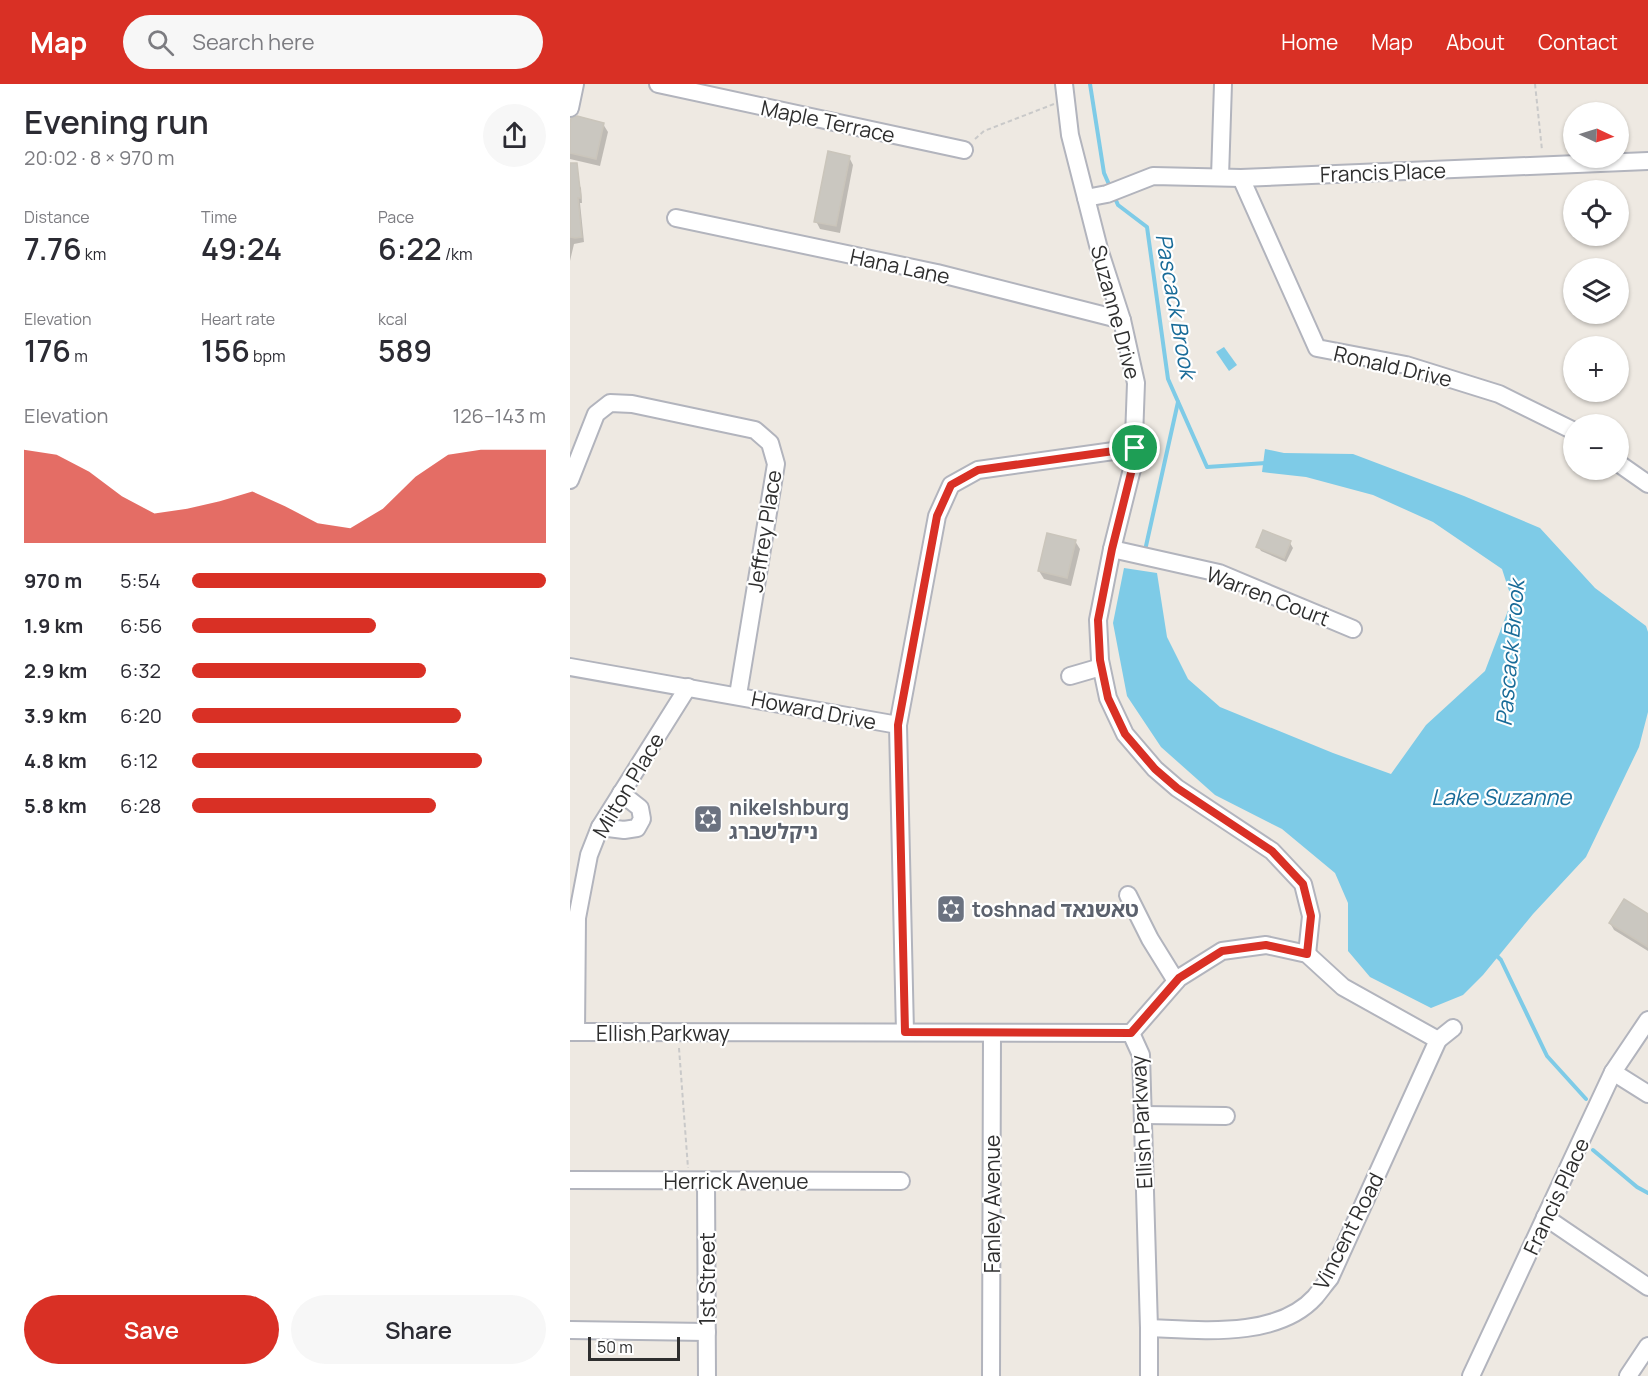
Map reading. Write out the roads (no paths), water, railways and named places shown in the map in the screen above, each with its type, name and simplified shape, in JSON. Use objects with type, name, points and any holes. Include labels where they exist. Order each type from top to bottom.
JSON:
[{"type":"street","points":[[570,108],[575,84]]},
{"type":"street","name":"Maple Terrace","points":[[658,84],[964,150]]},
{"type":"street","points":[[1220,177],[1223,84]]},
{"type":"street","name":"Suzanne Drive","points":[[1065,92],[1070,135],[1099,249],[1122,320],[1136,383],[1133,465],[1112,549],[1098,620],[1101,667],[1108,698],[1125,734],[1155,769],[1177,788],[1272,851],[1303,884],[1311,916],[1307,954]]},
{"type":"street","name":"Francis Place","points":[[1086,198],[1114,191],[1153,176],[1241,178],[1648,161]]},
{"type":"street","name":"Ronald Drive","points":[[1241,178],[1317,348],[1406,365],[1499,394],[1563,426]]},
{"type":"street","name":"Hana Lane","points":[[676,218],[937,273],[1122,320]]},
{"type":"street","name":"Jeffrey Place","points":[[570,480],[596,414],[610,404],[632,404],[754,430],[770,442],[776,464],[738,695]]},
{"type":"street","points":[[898,725],[937,516],[951,485],[978,470],[1135,448]]},
{"type":"street","points":[[1629,471],[1648,484]]},
{"type":"street","name":"Warren Court","points":[[1112,549],[1219,573],[1353,630]]},
{"type":"street","name":"Howard Drive","points":[[570,667],[898,725],[905,1032]]},
{"type":"street","points":[[1070,676],[1101,667]]},
{"type":"street","name":"Milton Place","points":[[573,1032],[577,918],[589,855],[600,827],[688,687]]},
{"type":"street","points":[[600,827],[624,830],[637,828],[642,819],[640,808],[621,793]]},
{"type":"street","points":[[1128,895],[1150,939],[1176,981]]},
{"type":"street","points":[[1131,1033],[1176,981],[1222,951],[1266,945],[1307,954],[1342,987],[1438,1040]]},
{"type":"street","name":"Francis Place","points":[[1471,1376],[1613,1072],[1648,1020]]},
{"type":"street","name":"Vincent Road","points":[[1149,1328],[1216,1330],[1250,1327],[1277,1321],[1297,1311],[1314,1298],[1329,1278],[1438,1040],[1453,1028]]},
{"type":"street","name":"Ellish Parkway","points":[[573,1032],[1131,1033],[1141,1055],[1149,1376]]},
{"type":"street","name":"Fanley Avenue","points":[[992,1033],[992,1376]]},
{"type":"street","points":[[1613,1072],[1648,1094]]},
{"type":"street","points":[[1143,1115],[1226,1116]]},
{"type":"street","name":"Herrick Avenue","points":[[570,1180],[901,1181]]},
{"type":"street","name":"1st Street","points":[[706,1181],[707,1376]]},
{"type":"street","points":[[1545,1217],[1648,1287]]},
{"type":"street","points":[[570,1330],[707,1332]]},
{"type":"street","points":[[1628,1376],[1648,1346]]},
{"type":"water","points":[[1224,347],[1237,365],[1229,371],[1216,352]]},
{"type":"water","name":"Lake Suzanne","points":[[1265,449],[1284,453],[1353,454],[1540,528],[1595,588],[1646,626],[1648,632],[1648,712],[1639,747],[1586,857],[1463,995],[1431,1008],[1370,977],[1348,951],[1348,903],[1335,873],[1282,829],[1215,795],[1161,747],[1127,696],[1113,623],[1124,568],[1157,573],[1167,637],[1188,679],[1220,707],[1391,774],[1426,725],[1485,671],[1512,600],[1502,569],[1433,522],[1373,495],[1306,477],[1262,472]]},
{"type":"waterway","name":"Pascack Brook","points":[[1090,84],[1104,173],[1111,189]]},
{"type":"waterway","name":"Pascack Brook","points":[[1114,196],[1118,205],[1147,227],[1168,379],[1207,467],[1266,463]]},
{"type":"waterway","points":[[1146,546],[1178,402]]},
{"type":"waterway","name":"Pascack Brook","points":[[1496,955],[1501,960],[1547,1056],[1586,1099]]},
{"type":"waterway","name":"Pascack Brook","points":[[1593,1150],[1637,1187],[1648,1193]]},
{"type":"place","name":"nikelshburg ניקלשברג","points":[[708,819]]},
{"type":"place","name":"toshnad טאשנאד","points":[[951,909]]}]
